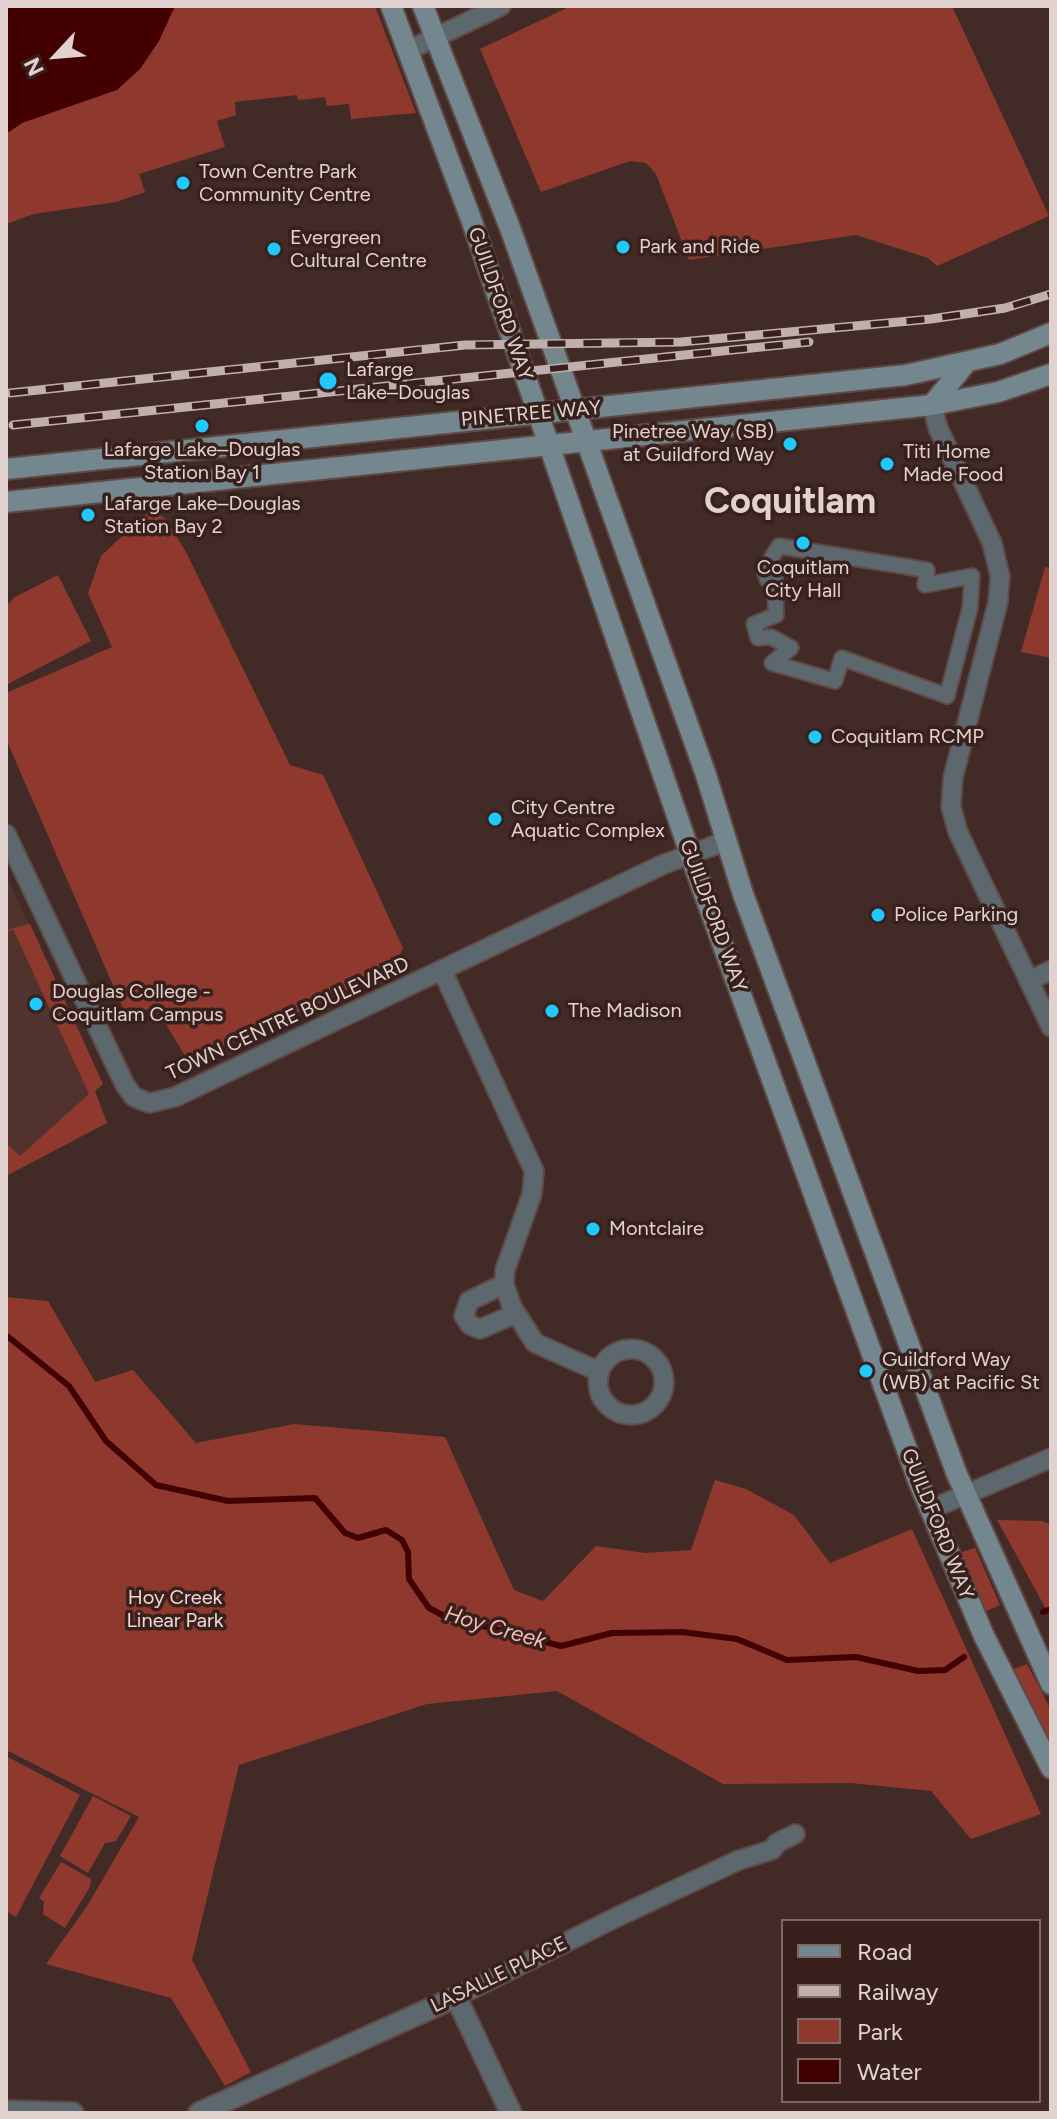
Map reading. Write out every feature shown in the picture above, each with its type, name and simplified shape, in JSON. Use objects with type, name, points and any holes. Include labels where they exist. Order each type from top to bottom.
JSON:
[{"type":"main road","name":"GUILDFORD WAY","points":[[391,6],[471,219],[691,853],[929,1510],[984,1636],[1051,1768]]},
{"type":"main road","name":"GUILDFORD WAY","points":[[423,6],[510,228],[705,772],[726,841],[965,1496],[1051,1684]]},
{"type":"main road","name":"PINETREE WAY","points":[[6,469],[906,375],[966,363],[1051,333]]},
{"type":"main road","points":[[932,405],[966,363]]},
{"type":"main road","name":"PINETREE WAY","points":[[6,502],[932,405],[998,392],[1051,374]]},
{"type":"street","points":[[407,51],[501,6]]},
{"type":"street","points":[[932,405],[938,428],[992,543],[1000,576],[998,602],[953,778],[951,807],[958,832],[1051,1027]]},
{"type":"street","points":[[779,546],[927,570],[925,585],[934,586],[972,576],[970,608],[947,696],[842,658],[835,681],[772,663],[791,648],[771,637],[758,638],[754,624],[776,615],[775,580],[767,579],[764,570],[779,546]]},
{"type":"street","name":"TOWN CENTRE BOULEVARD","points":[[6,834],[125,1085],[144,1102],[173,1098],[691,853],[726,841]]},
{"type":"street","points":[[442,970],[534,1171],[532,1194],[506,1267],[504,1284],[515,1314],[527,1335],[538,1345],[600,1372]]},
{"type":"street","points":[[1029,981],[1051,970]]},
{"type":"street","points":[[504,1284],[469,1301],[464,1316],[470,1325],[480,1329],[515,1314]]},
{"type":"street","points":[[929,1510],[1051,1458]]},
{"type":"street","name":"LASALLE PLACE","points":[[199,2113],[456,1997],[739,1860],[772,1850],[777,1843],[795,1834]]},
{"type":"street","points":[[456,1997],[511,2113]]},
{"type":"street","points":[[6,2111],[73,2113]]},
{"type":"shaded area","name":"Douglas College - Coquitlam Campus","points":[[6,875],[103,1084],[20,1156],[6,1156]]},
{"type":"green space","points":[[6,6],[375,6],[416,113],[351,119],[349,104],[327,106],[325,97],[298,100],[297,95],[235,102],[236,115],[217,121],[225,147],[139,174],[145,192],[116,202],[34,214],[6,224]]},
{"type":"green space","points":[[571,6],[952,6],[1049,216],[937,266],[928,258],[856,235],[689,260],[656,174],[646,163],[630,161],[541,192],[480,49]]},
{"type":"green space","points":[[151,509],[167,520],[187,554],[290,765],[323,775],[403,948],[395,968],[189,1062],[157,1010],[138,1009],[126,1015],[6,739],[6,693],[112,647],[88,593],[101,556]]},
{"type":"green space","points":[[1045,567],[1051,568],[1051,658],[1021,652]]},
{"type":"green space","points":[[58,575],[91,641],[6,685],[6,606],[15,597]]},
{"type":"green space","points":[[30,924],[103,1084],[95,1091],[107,1123],[6,1176],[6,1143],[20,1156],[89,1094],[13,929],[6,932],[6,930]]},
{"type":"green space","name":"Hoy Creek Linear Park","points":[[6,1297],[48,1301],[95,1382],[133,1370],[196,1443],[294,1424],[445,1437],[514,1590],[543,1601],[596,1546],[645,1553],[691,1550],[715,1480],[746,1489],[794,1515],[830,1563],[912,1529],[1041,1814],[971,1839],[931,1791],[851,1783],[723,1784],[557,1691],[427,1704],[239,1765],[192,1960],[251,2072],[225,2086],[171,1998],[46,1964],[89,1903],[139,1817],[6,1750]]},
{"type":"green space","points":[[997,1520],[1042,1521],[1051,1525],[1051,1618]]},
{"type":"green space","points":[[975,1548],[1000,1605],[982,1613],[959,1553]]},
{"type":"green space","points":[[1027,1664],[1051,1710],[1051,1750],[1009,1671]]},
{"type":"green space","points":[[6,1756],[80,1795],[16,1917],[6,1911]]},
{"type":"green space","points":[[93,1796],[131,1816],[116,1841],[105,1843],[88,1873],[60,1856]]},
{"type":"green space","points":[[61,1862],[91,1879],[90,1887],[65,1928],[43,1914],[44,1902],[39,1898]]},
{"type":"water","points":[[6,6],[175,6],[159,41],[140,69],[117,90],[22,123],[6,134]]},
{"type":"waterway","name":"Hoy Creek","points":[[6,1335],[69,1386],[106,1441],[156,1485],[228,1501],[315,1498],[345,1533],[358,1538],[386,1530],[402,1540],[408,1552],[409,1579],[429,1608],[444,1616],[561,1646],[612,1633],[682,1632],[737,1639],[787,1660],[856,1657],[918,1671],[945,1670],[964,1657]]},
{"type":"waterway","name":"Hoy Creek","points":[[1043,1612],[1051,1609]]},
{"type":"railway","points":[[10,393],[465,345],[681,342],[931,319],[1005,308],[1051,294]]},
{"type":"railway","points":[[13,425],[809,342]]},
{"type":"place","name":"Town Centre Park Community Centre","points":[[183,183]]},
{"type":"place","name":"Park and Ride","points":[[623,247]]},
{"type":"place","name":"Evergreen Cultural Centre","points":[[274,249]]},
{"type":"place","name":"Lafarge Lake–Douglas","points":[[328,381]]},
{"type":"place","name":"Lafarge Lake–Douglas Station Bay 1","points":[[202,426]]},
{"type":"place","name":"Pinetree Way (SB) at Guildford Way","points":[[790,444]]},
{"type":"place","name":"Titi Home Made Food","points":[[887,464]]},
{"type":"place","name":"Lafarge Lake–Douglas Station Bay 2","points":[[88,515]]},
{"type":"place","name":"Coquitlam City Hall","points":[[803,543]]},
{"type":"place","name":"Coquitlam RCMP","points":[[815,737]]},
{"type":"place","name":"City Centre Aquatic Complex","points":[[495,819]]},
{"type":"place","name":"Police Parking","points":[[878,915]]},
{"type":"place","name":"Douglas College - Coquitlam Campus","points":[[36,1004]]},
{"type":"place","name":"The Madison","points":[[552,1011]]},
{"type":"place","name":"Montclaire","points":[[593,1229]]},
{"type":"place","name":"Guildford Way (WB) at Pacific St","points":[[866,1371]]},
{"type":"district","name":"Coquitlam","points":[[790,502]]}]
